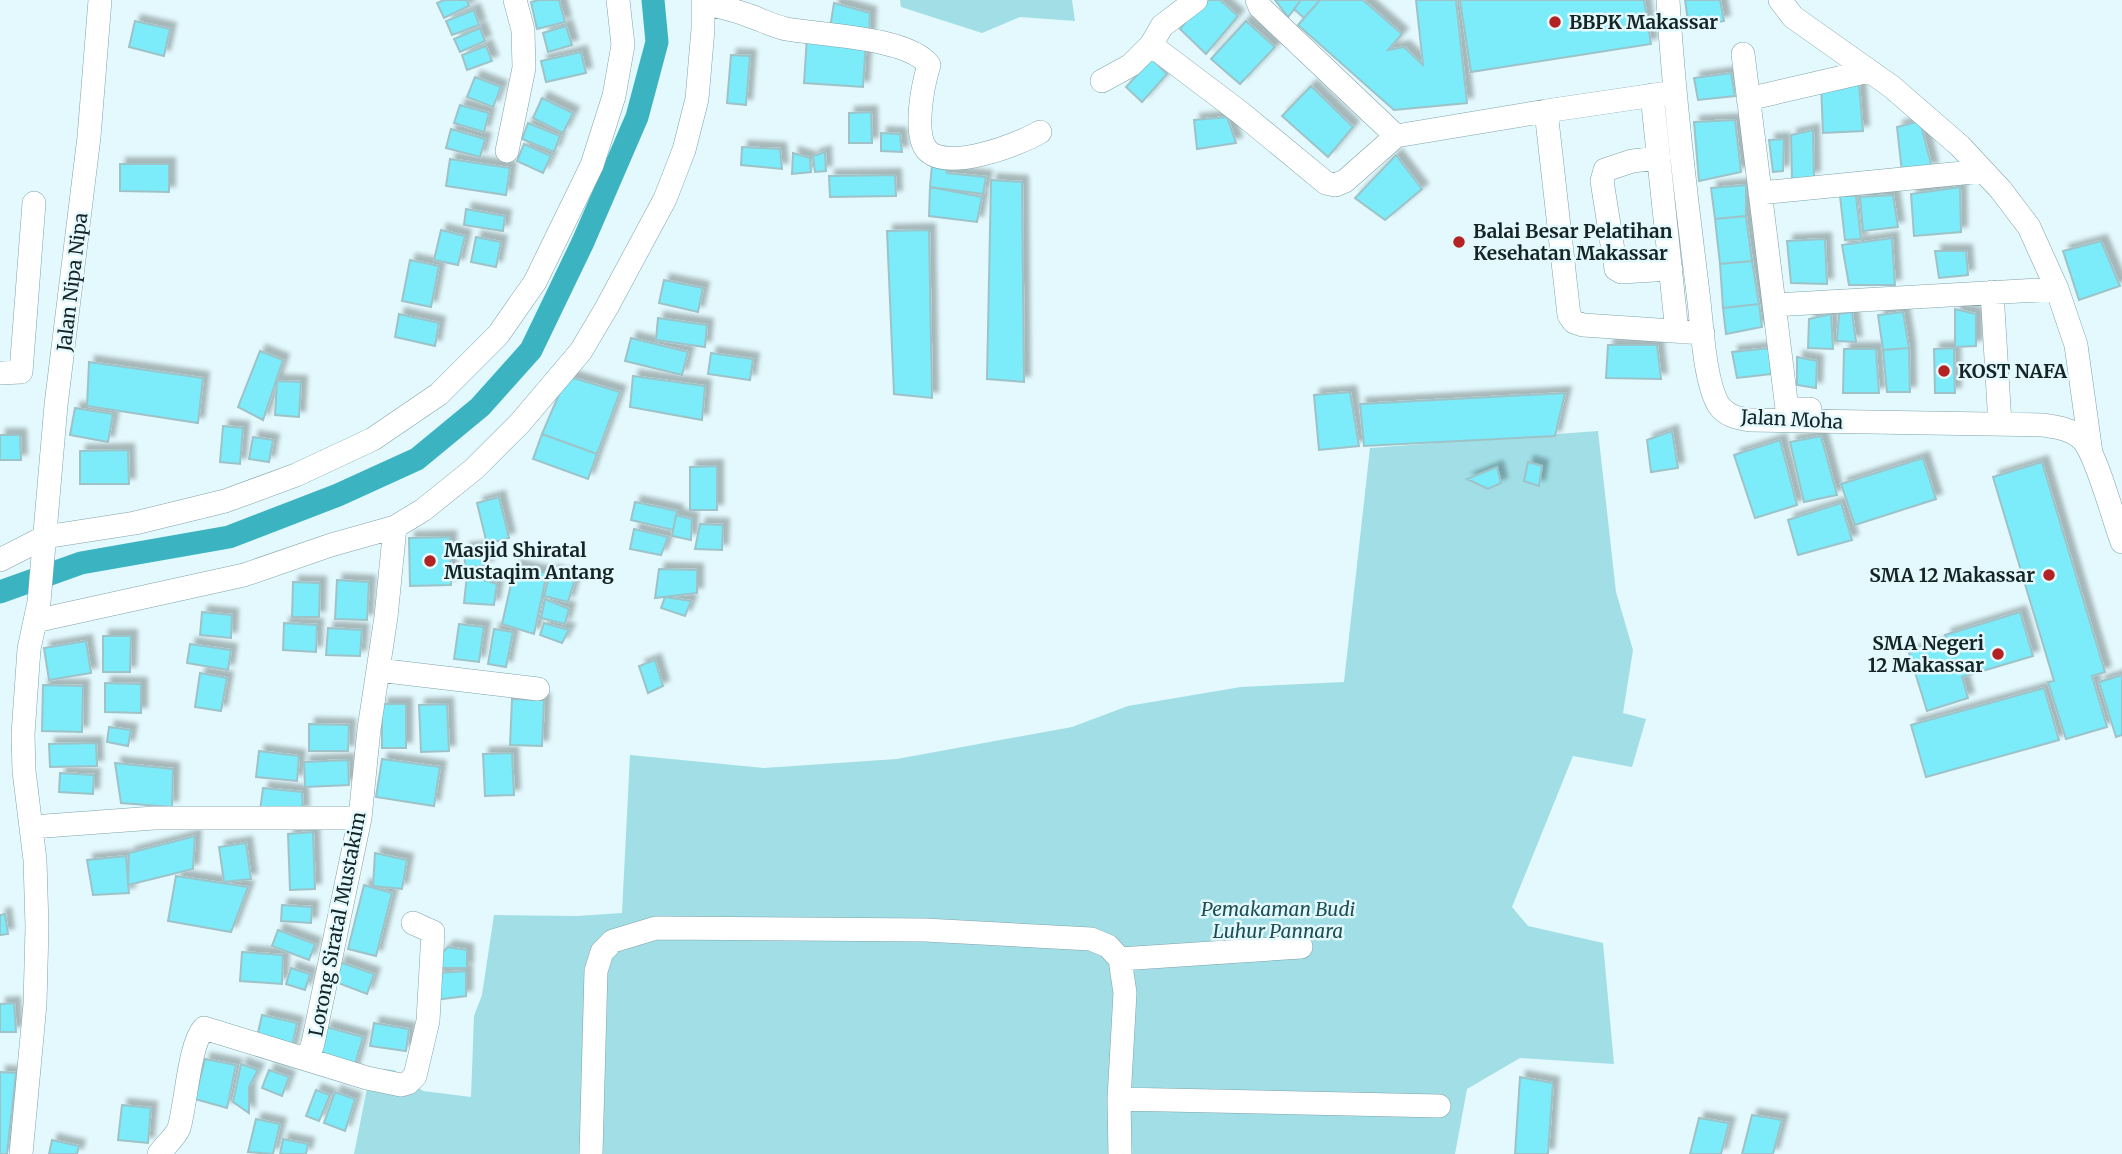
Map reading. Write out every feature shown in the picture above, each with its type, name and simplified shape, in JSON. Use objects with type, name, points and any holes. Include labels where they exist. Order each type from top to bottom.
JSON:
[{"type":"street","name":"Jalan Nipa Nipa","points":[[21,1154],[35,1004],[37,927],[35,860],[24,771],[23,734],[29,649],[37,612],[57,405],[89,137],[100,0]]},
{"type":"street","points":[[507,151],[524,68],[523,30],[515,0]]},
{"type":"street","points":[[0,560],[45,537],[135,523],[225,501],[296,475],[373,439],[439,394],[498,335],[535,282],[592,165],[614,96],[623,45],[618,0]]},
{"type":"street","points":[[1102,81],[1131,65],[1151,45],[1162,26],[1196,0]]},
{"type":"street","points":[[1257,0],[1260,7],[1396,135]]},
{"type":"street","name":"Jalan Moha","points":[[1668,0],[1663,94],[1710,380],[1724,412],[1735,418],[1750,420],[2043,425],[2067,429],[2082,439],[2091,453],[2122,541]]},
{"type":"street","points":[[1780,0],[1793,17],[1869,71],[1960,146],[2029,227],[2057,289],[2076,345],[2091,453]]},
{"type":"street","points":[[37,612],[244,575],[331,545],[395,527],[423,510],[474,470],[520,423],[581,351],[665,199],[684,150],[697,99],[703,1],[774,26],[871,41],[911,51],[923,58],[929,65],[919,123],[925,148],[934,156],[948,158],[981,155],[1007,148],[1040,132]]},
{"type":"street","points":[[1151,45],[1241,113],[1326,183],[1335,185],[1345,181],[1396,135],[1663,94],[1659,158],[1678,332]]},
{"type":"street","points":[[1743,54],[1787,409],[1979,410],[1996,424]]},
{"type":"street","points":[[1748,99],[1869,71]]},
{"type":"street","points":[[1546,111],[1569,315],[1574,322],[1583,325],[1703,333]]},
{"type":"street","points":[[1659,158],[1614,166],[1605,170],[1602,181],[1616,269],[1621,272],[1671,269]]},
{"type":"street","points":[[1760,193],[1983,171]]},
{"type":"street","points":[[0,373],[20,372],[34,203]]},
{"type":"street","points":[[1774,305],[2057,289]]},
{"type":"street","points":[[1992,292],[1996,424]]},
{"type":"street","name":"Lorong Siratal Mustakim","points":[[159,1154],[178,1129],[188,1076],[204,1028],[308,1059],[360,818],[395,527]]},
{"type":"street","points":[[378,670],[538,689]]},
{"type":"street","points":[[32,827],[154,818],[360,818]]},
{"type":"street","points":[[308,1059],[367,1078],[401,1084],[408,1083],[415,1076],[428,1021],[433,932],[413,923]]},
{"type":"street","points":[[591,1154],[596,971],[602,952],[613,941],[656,928],[952,931],[1091,939],[1108,946],[1120,959],[1125,993],[1119,1099],[1120,1154]]},
{"type":"street","points":[[1120,959],[1301,947]]},
{"type":"street","points":[[1119,1099],[1439,1106]]},
{"type":"green space","points":[[900,0],[1072,0],[1075,21],[1020,17],[982,33],[901,7]]},
{"type":"green space","name":"Pemakaman Budi Luhur Pannara","points":[[1598,431],[1616,592],[1633,650],[1623,713],[1646,719],[1632,767],[1573,756],[1512,907],[1528,926],[1603,943],[1614,1064],[1520,1058],[1467,1089],[1455,1154],[354,1154],[371,1068],[394,1070],[423,1091],[471,1097],[474,1016],[482,995],[494,915],[577,916],[622,913],[630,755],[764,768],[897,759],[1072,727],[1128,706],[1241,687],[1344,682],[1370,448]]},
{"type":"building","points":[[444,0],[467,0],[469,6],[444,18],[437,3]]},
{"type":"building","points":[[559,0],[565,22],[537,29],[531,2]]},
{"type":"building","points":[[1204,0],[1220,0],[1238,16],[1206,54],[1180,29]]},
{"type":"building","points":[[1275,0],[1301,0],[1288,17]]},
{"type":"building","points":[[1301,0],[1320,0],[1304,18],[1294,9]]},
{"type":"building","points":[[1320,0],[1363,0],[1402,34],[1388,50],[1404,47],[1423,65],[1416,0],[1456,0],[1467,103],[1394,110],[1298,25]]},
{"type":"building","name":"BBPK Makassar","points":[[1460,0],[1644,0],[1651,44],[1471,72]]},
{"type":"building","points":[[1685,0],[1720,0],[1724,21],[1689,28]]},
{"type":"building","points":[[834,3],[870,13],[869,36],[830,28]]},
{"type":"building","points":[[474,10],[479,25],[452,35],[446,21]]},
{"type":"building","points":[[135,21],[170,29],[164,56],[129,47]]},
{"type":"building","points":[[1246,21],[1275,47],[1240,84],[1211,59]]},
{"type":"building","points":[[566,26],[572,45],[548,52],[543,33]]},
{"type":"building","points":[[480,28],[485,41],[460,52],[454,39]]},
{"type":"building","points":[[807,37],[866,41],[863,87],[804,83]]},
{"type":"building","points":[[486,46],[492,61],[467,70],[462,55]]},
{"type":"building","points":[[581,52],[586,73],[546,82],[541,61]]},
{"type":"building","points":[[731,55],[750,56],[746,105],[727,103]]},
{"type":"building","points":[[1152,59],[1167,74],[1142,102],[1126,87]]},
{"type":"building","points":[[1731,73],[1735,96],[1698,100],[1694,78]]},
{"type":"building","points":[[475,77],[501,87],[493,107],[467,97]]},
{"type":"building","points":[[1821,84],[1859,84],[1863,131],[1823,133]]},
{"type":"building","points":[[1311,86],[1353,127],[1328,157],[1282,116]]},
{"type":"building","points":[[542,98],[573,113],[563,133],[533,118]]},
{"type":"building","points":[[460,105],[489,113],[484,132],[454,123]]},
{"type":"building","points":[[871,112],[872,143],[849,143],[849,113]]},
{"type":"building","points":[[1227,117],[1236,143],[1197,149],[1194,120]]},
{"type":"building","points":[[1735,120],[1741,172],[1699,181],[1694,122]]},
{"type":"building","points":[[1920,121],[1932,168],[1902,172],[1897,127]]},
{"type":"building","points":[[528,123],[560,136],[554,152],[522,139]]},
{"type":"building","points":[[451,129],[485,139],[480,157],[446,148]]},
{"type":"building","points":[[1813,130],[1814,177],[1792,180],[1791,135]]},
{"type":"building","points":[[881,133],[900,134],[902,152],[881,151]]},
{"type":"building","points":[[1784,139],[1783,171],[1773,172],[1769,140]]},
{"type":"building","points":[[524,144],[551,156],[543,173],[517,161]]},
{"type":"building","points":[[742,147],[780,149],[782,169],[741,165]]},
{"type":"building","points":[[825,152],[826,171],[815,172],[813,156]]},
{"type":"building","points":[[793,153],[810,158],[811,172],[792,174]]},
{"type":"building","points":[[1396,155],[1422,189],[1385,220],[1355,198]]},
{"type":"building","points":[[450,159],[510,168],[506,195],[446,186]]},
{"type":"building","points":[[943,160],[947,173],[986,177],[983,194],[930,187],[932,165]]},
{"type":"building","points":[[120,164],[169,164],[169,192],[120,191]]},
{"type":"building","points":[[895,175],[896,196],[830,197],[829,176]]},
{"type":"building","points":[[991,180],[1022,182],[1024,382],[987,379]]},
{"type":"building","points":[[1746,185],[1746,216],[1715,219],[1711,188]]},
{"type":"building","points":[[930,187],[982,197],[977,222],[929,216]]},
{"type":"building","points":[[1960,187],[1961,232],[1914,236],[1911,194]]},
{"type":"building","points":[[1893,195],[1898,227],[1863,231],[1860,197]]},
{"type":"building","points":[[1840,196],[1856,196],[1861,239],[1845,240]]},
{"type":"building","points":[[466,209],[505,216],[503,231],[464,225]]},
{"type":"building","points":[[1746,216],[1752,261],[1720,264],[1715,219]]},
{"type":"building","points":[[441,230],[465,236],[458,265],[434,260]]},
{"type":"building","points":[[929,230],[932,398],[894,394],[887,231]]},
{"type":"building","points":[[476,237],[501,242],[496,267],[471,262]]},
{"type":"building","points":[[1892,238],[1895,285],[1849,285],[1842,245]]},
{"type":"building","points":[[1825,239],[1827,284],[1791,283],[1787,241]]},
{"type":"building","points":[[2101,241],[2120,286],[2079,300],[2063,251]]},
{"type":"building","points":[[1935,251],[1966,251],[1968,275],[1939,278]]},
{"type":"building","points":[[410,260],[439,266],[431,307],[402,301]]},
{"type":"building","points":[[1752,261],[1759,304],[1723,308],[1720,264]]},
{"type":"building","points":[[664,280],[703,288],[698,312],[659,303]]},
{"type":"building","points":[[1759,304],[1762,327],[1726,334],[1723,308]]},
{"type":"building","points":[[1955,309],[1976,314],[1976,346],[1955,347]]},
{"type":"building","points":[[1852,312],[1856,342],[1837,341],[1839,314]]},
{"type":"building","points":[[1903,312],[1909,348],[1883,350],[1878,315]]},
{"type":"building","points":[[399,314],[439,323],[435,346],[395,337]]},
{"type":"building","points":[[1831,314],[1833,349],[1808,348],[1809,319]]},
{"type":"building","points":[[658,318],[707,325],[705,347],[656,340]]},
{"type":"building","points":[[631,338],[688,352],[682,375],[625,361]]},
{"type":"building","points":[[1608,345],[1657,345],[1661,379],[1606,378]]},
{"type":"building","points":[[1770,348],[1771,374],[1737,378],[1732,352]]},
{"type":"building","points":[[1909,348],[1910,392],[1887,392],[1883,350]]},
{"type":"building","name":"KOST NAFA","points":[[1954,348],[1955,393],[1935,393],[1934,349]]},
{"type":"building","points":[[1844,349],[1876,349],[1879,393],[1843,393]]},
{"type":"building","points":[[260,351],[283,360],[263,420],[238,407]]},
{"type":"building","points":[[711,353],[753,359],[750,380],[708,374]]},
{"type":"building","points":[[1797,357],[1817,361],[1816,388],[1797,385]]},
{"type":"building","points":[[89,362],[203,378],[198,423],[87,406]]},
{"type":"building","points":[[567,376],[620,392],[597,454],[542,434]]},
{"type":"building","points":[[633,376],[705,386],[702,420],[630,407]]},
{"type":"building","points":[[277,381],[301,382],[299,417],[275,415]]},
{"type":"building","points":[[1350,392],[1359,446],[1319,450],[1314,395]]},
{"type":"building","points":[[1565,393],[1555,436],[1364,446],[1360,404]]},
{"type":"building","points":[[75,408],[113,414],[108,442],[70,435]]},
{"type":"building","points":[[223,426],[243,428],[240,464],[220,462]]},
{"type":"building","points":[[1672,431],[1678,468],[1651,472],[1647,440]]},
{"type":"building","points":[[542,434],[597,454],[588,479],[533,459]]},
{"type":"building","points":[[0,435],[20,435],[21,460],[0,460]]},
{"type":"building","points":[[1821,436],[1837,495],[1804,502],[1790,442]]},
{"type":"building","points":[[253,437],[273,440],[269,462],[249,459]]},
{"type":"building","points":[[1780,440],[1797,505],[1755,518],[1734,455]]},
{"type":"building","points":[[128,450],[129,484],[80,484],[80,451]]},
{"type":"building","name":"SMA 12 Makassar","points":[[1923,458],[1936,499],[1855,525],[1841,484]]},
{"type":"building","points":[[1528,462],[1542,466],[1539,486],[1524,481]]},
{"type":"building","name":"SMA 12 Makassar","points":[[2042,462],[2105,672],[2092,676],[2107,727],[2066,739],[2048,682],[2054,681],[1993,477]]},
{"type":"building","points":[[717,466],[717,510],[690,510],[690,467]]},
{"type":"building","points":[[1497,467],[1501,483],[1488,489],[1467,479]]},
{"type":"building","points":[[499,497],[509,538],[487,544],[477,503]]},
{"type":"building","points":[[635,502],[677,511],[673,530],[631,520]]},
{"type":"building","points":[[1841,503],[1852,540],[1798,555],[1788,520]]},
{"type":"building","points":[[676,515],[692,519],[691,540],[672,536]]},
{"type":"building","points":[[700,524],[723,525],[722,550],[695,549]]},
{"type":"building","points":[[634,529],[668,537],[661,555],[630,549]]},
{"type":"building","name":"Masjid Shiratal Mustaqim Antang","points":[[450,537],[451,585],[410,586],[409,538]]},
{"type":"building","points":[[487,547],[488,566],[465,567],[464,549]]},
{"type":"building","points":[[515,566],[547,573],[534,634],[502,624]]},
{"type":"building","points":[[659,569],[697,570],[697,593],[655,598]]},
{"type":"building","points":[[551,571],[575,578],[568,602],[544,596]]},
{"type":"building","points":[[467,575],[497,584],[494,605],[464,603]]},
{"type":"building","points":[[337,580],[369,582],[367,620],[335,619]]},
{"type":"building","points":[[293,582],[320,583],[319,617],[292,617]]},
{"type":"building","points":[[665,597],[691,601],[685,616],[661,608]]},
{"type":"building","points":[[545,599],[569,609],[565,624],[541,618]]},
{"type":"building","points":[[202,612],[232,615],[231,638],[200,635]]},
{"type":"building","name":"SMA 12 Makassar","points":[[2020,612],[2033,656],[1962,677],[1968,698],[1927,711],[1909,653],[1947,641],[1945,635]]},
{"type":"building","points":[[284,623],[317,625],[316,652],[283,650]]},
{"type":"building","points":[[544,623],[569,630],[562,643],[540,635]]},
{"type":"building","points":[[459,624],[484,627],[479,662],[454,659]]},
{"type":"building","points":[[328,628],[362,630],[360,656],[326,655]]},
{"type":"building","points":[[494,629],[513,632],[506,667],[488,664]]},
{"type":"building","points":[[103,636],[131,636],[130,672],[103,672]]},
{"type":"building","points":[[86,641],[91,673],[49,680],[44,648]]},
{"type":"building","points":[[190,644],[231,650],[228,670],[187,663]]},
{"type":"building","points":[[655,660],[663,686],[648,693],[639,666]]},
{"type":"building","points":[[200,673],[227,678],[221,711],[195,707]]},
{"type":"building","points":[[2122,675],[2122,735],[2116,737],[2099,682]]},
{"type":"building","points":[[105,683],[141,684],[141,713],[105,712]]},
{"type":"building","points":[[43,685],[83,686],[82,732],[42,731]]},
{"type":"building","points":[[2044,688],[2059,740],[1926,777],[1911,725]]},
{"type":"building","points":[[512,699],[544,700],[542,746],[510,745]]},
{"type":"building","points":[[382,704],[406,704],[406,748],[382,748]]},
{"type":"building","points":[[447,704],[449,751],[421,752],[419,705]]},
{"type":"building","points":[[309,724],[349,725],[348,751],[309,751]]},
{"type":"building","points":[[109,727],[131,730],[128,746],[107,742]]},
{"type":"building","points":[[96,743],[97,766],[50,767],[49,744]]},
{"type":"building","points":[[259,751],[299,756],[297,781],[256,777]]},
{"type":"building","points":[[512,753],[514,795],[485,796],[483,754]]},
{"type":"building","points":[[382,759],[440,767],[434,806],[376,797]]},
{"type":"building","points":[[348,760],[349,785],[305,787],[304,762]]},
{"type":"building","points":[[115,763],[173,769],[172,807],[121,803]]},
{"type":"building","points":[[60,773],[94,775],[93,794],[59,792]]},
{"type":"building","points":[[263,788],[302,792],[303,812],[260,811]]},
{"type":"building","points":[[313,832],[315,889],[290,890],[288,834]]},
{"type":"building","points":[[195,836],[193,869],[128,885],[129,853]]},
{"type":"building","points":[[246,843],[251,879],[224,882],[219,847]]},
{"type":"building","points":[[375,853],[407,860],[402,889],[373,886]]},
{"type":"building","points":[[126,856],[129,893],[93,895],[87,860]]},
{"type":"building","points":[[176,876],[248,887],[231,932],[168,921]]},
{"type":"building","points":[[364,885],[392,893],[376,956],[348,949]]},
{"type":"building","points":[[282,905],[312,907],[311,923],[281,921]]},
{"type":"building","points":[[5,914],[8,934],[0,935],[0,915]]},
{"type":"building","points":[[278,930],[315,944],[309,960],[272,946]]},
{"type":"building","points":[[448,947],[467,950],[467,968],[439,968],[438,957]]},
{"type":"building","points":[[242,952],[283,955],[282,984],[240,981]]},
{"type":"building","points":[[340,962],[374,974],[367,994],[333,981]]},
{"type":"building","points":[[291,968],[310,974],[305,990],[286,984]]},
{"type":"building","points":[[466,971],[466,996],[434,1000],[437,973]]},
{"type":"building","points":[[14,1003],[16,1032],[0,1032],[0,1004]]},
{"type":"building","points":[[262,1015],[297,1023],[291,1051],[256,1042]]},
{"type":"building","points":[[374,1023],[409,1029],[406,1051],[370,1046]]},
{"type":"building","points":[[326,1027],[363,1037],[353,1071],[316,1060]]},
{"type":"building","points":[[205,1059],[236,1065],[227,1108],[195,1099]]},
{"type":"building","points":[[241,1064],[258,1070],[249,1087],[249,1113],[233,1102]]},
{"type":"building","points":[[269,1070],[289,1077],[282,1096],[262,1088]]},
{"type":"building","points":[[0,1072],[16,1073],[7,1154],[0,1154]]},
{"type":"building","points":[[1520,1077],[1553,1083],[1548,1154],[1515,1154]]},
{"type":"building","points":[[316,1090],[330,1095],[319,1121],[306,1116]]},
{"type":"building","points":[[335,1092],[355,1099],[345,1131],[324,1123]]},
{"type":"building","points":[[122,1105],[151,1108],[148,1143],[118,1140]]},
{"type":"building","points":[[1752,1115],[1782,1120],[1773,1154],[1742,1154]]},
{"type":"building","points":[[1699,1118],[1729,1123],[1721,1154],[1690,1154]]},
{"type":"building","points":[[256,1119],[280,1124],[273,1154],[248,1152]]},
{"type":"building","points":[[283,1139],[308,1144],[306,1154],[280,1154]]},
{"type":"building","points":[[52,1140],[79,1146],[77,1154],[49,1154]]},
{"type":"waterway","points":[[0,592],[81,563],[229,537],[338,495],[417,459],[480,407],[531,350],[583,242],[637,117],[657,42],[653,0]]},
{"type":"place","name":"BBPK Makassar","points":[[1555,22]]},
{"type":"place","name":"Balai Besar Pelatihan Kesehatan Makassar","points":[[1459,242]]},
{"type":"place","name":"KOST NAFA","points":[[1944,371]]},
{"type":"place","name":"Masjid Shiratal Mustaqim Antang","points":[[430,561]]},
{"type":"place","name":"SMA 12 Makassar","points":[[2049,575]]},
{"type":"place","name":"SMA Negeri 12 Makassar","points":[[1998,654]]}]
